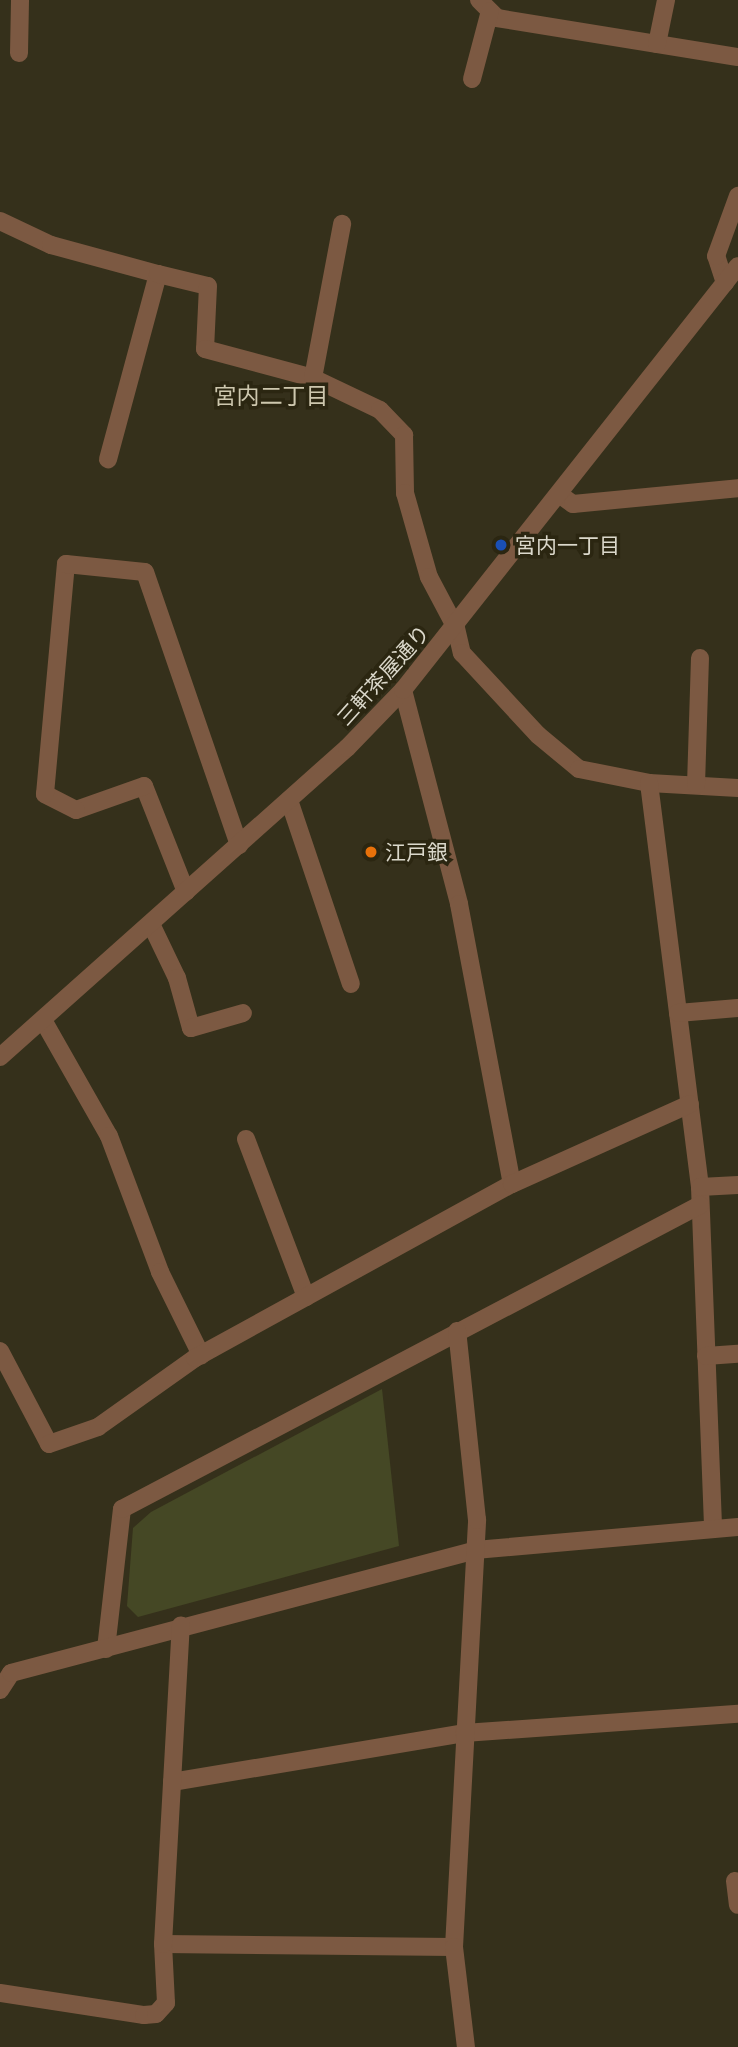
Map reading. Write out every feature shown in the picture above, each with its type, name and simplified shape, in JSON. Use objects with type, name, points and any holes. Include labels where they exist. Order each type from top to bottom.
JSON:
[{"type":"street","points":[[19,53],[20,0]]},
{"type":"street","points":[[657,44],[666,0]]},
{"type":"street","points":[[485,6],[497,18],[738,57]]},
{"type":"street","points":[[472,79],[485,6]]},
{"type":"street","points":[[725,283],[716,256],[738,196]]},
{"type":"street","points":[[0,221],[51,245],[208,286],[205,349],[313,378],[380,410],[404,435],[405,493],[429,577],[456,628],[462,653],[538,735],[579,769],[649,783],[738,788]]},
{"type":"street","points":[[313,378],[342,224]]},
{"type":"street","name":"三軒茶屋通り","points":[[0,1057],[289,800],[403,690],[456,628],[738,266]]},
{"type":"street","points":[[108,459],[158,274]]},
{"type":"street","points":[[559,494],[573,504],[738,488]]},
{"type":"street","points":[[186,892],[144,786],[76,810],[45,794],[66,564],[145,572],[239,845]]},
{"type":"street","points":[[696,785],[700,658]]},
{"type":"street","points":[[403,690],[459,904],[512,1184]]},
{"type":"street","points":[[649,783],[700,1196],[713,1529]]},
{"type":"street","points":[[289,800],[351,984]]},
{"type":"street","points":[[151,924],[177,978],[191,1028],[243,1013]]},
{"type":"street","points":[[678,1013],[738,1008]]},
{"type":"street","points":[[43,1020],[110,1136],[160,1272],[201,1355]]},
{"type":"street","points":[[0,1351],[49,1444],[98,1427],[201,1355],[512,1184],[690,1104]]},
{"type":"street","points":[[246,1139],[306,1297]]},
{"type":"street","points":[[106,1648],[122,1509],[457,1331],[700,1196],[738,1185]]},
{"type":"street","points":[[457,1331],[477,1520],[454,1947],[466,2047]]},
{"type":"street","points":[[706,1356],[738,1354]]},
{"type":"street","points":[[0,1690],[11,1673],[475,1550],[738,1527]]},
{"type":"street","points":[[0,1993],[156,2014],[166,2003],[163,1944],[181,1626]]},
{"type":"street","points":[[172,1782],[464,1733],[738,1714]]},
{"type":"street","points":[[735,1881],[738,1905]]},
{"type":"street","points":[[163,1944],[454,1947]]},
{"type":"green space","points":[[382,1389],[399,1546],[138,1617],[127,1606],[133,1528],[151,1512]]},
{"type":"place","name":"宮内一丁目","points":[[501,545]]},
{"type":"place","name":"江戸銀","points":[[371,852]]},
{"type":"district","name":"宮内二丁目","points":[[271,395]]}]
